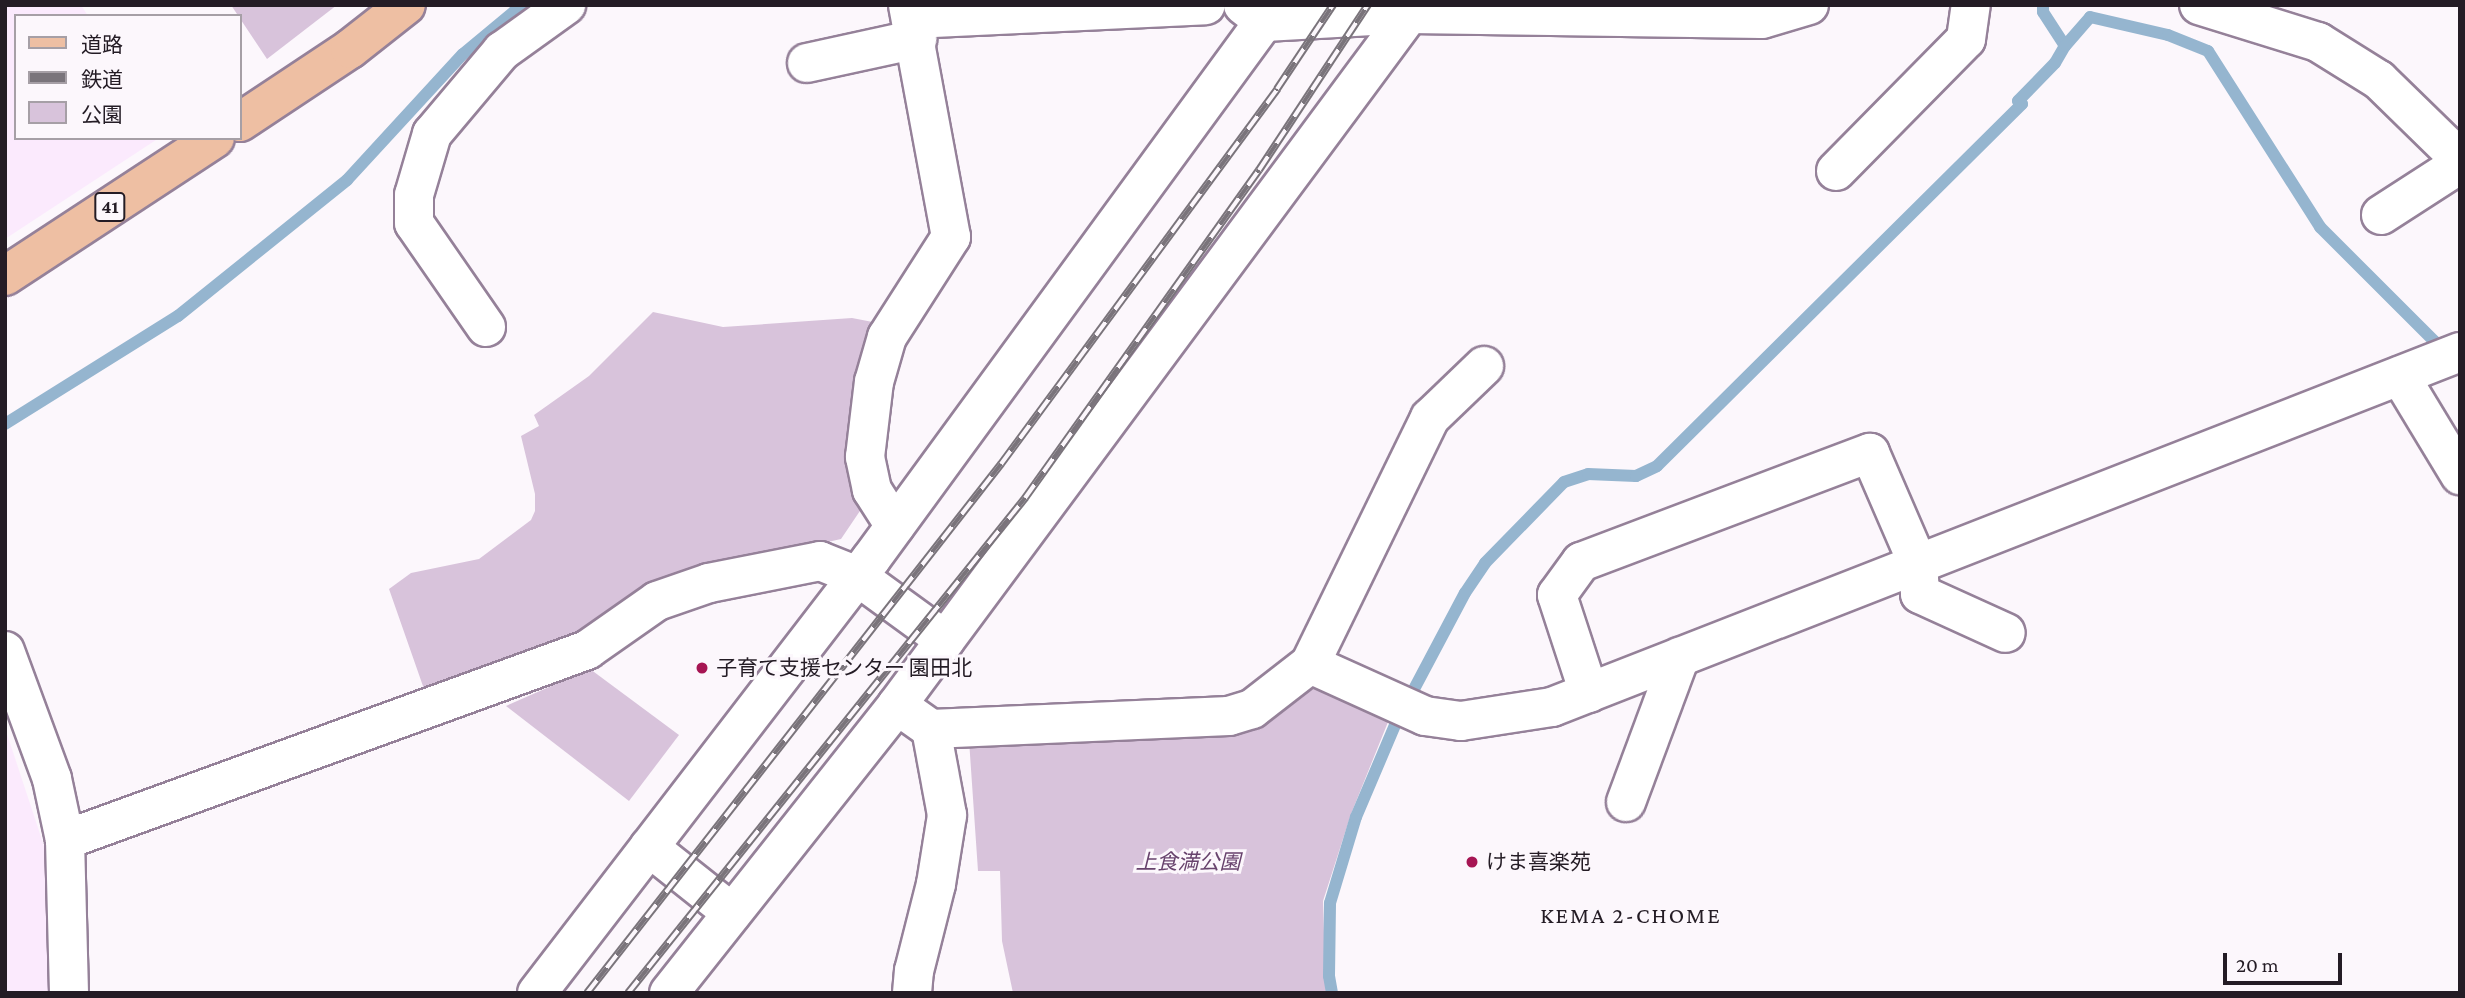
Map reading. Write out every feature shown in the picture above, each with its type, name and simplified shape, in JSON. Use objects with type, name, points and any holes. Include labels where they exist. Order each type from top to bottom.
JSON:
[{"type":"main road","points":[[242,121],[350,49],[406,5]]},
{"type":"main road","name":"41","points":[[5,276],[212,140]]},
{"type":"street","points":[[486,327],[414,223],[414,195],[432,134],[502,51],[566,5]]},
{"type":"street","points":[[807,63],[912,21],[1206,5]]},
{"type":"street","points":[[537,993],[895,526],[1261,11],[1689,12],[1762,19],[1808,5]]},
{"type":"street","points":[[1836,171],[1966,39],[1971,5]]},
{"type":"street","points":[[2199,5],[2318,41],[2379,80],[2460,162],[2381,215]]},
{"type":"street","points":[[669,993],[897,705],[1413,10]]},
{"type":"street","points":[[895,526],[872,490],[865,457],[874,382],[887,337],[951,237],[912,21]]},
{"type":"street","points":[[1310,664],[1424,716],[1461,721],[1552,708],[2460,352]]},
{"type":"street","points":[[897,705],[931,729],[1229,716],[1252,709],[1310,664],[1430,418],[1484,366]]},
{"type":"street","points":[[2400,376],[2460,475]]},
{"type":"street","points":[[1589,693],[1557,595],[1581,562],[1870,453],[1918,564],[1920,594],[2006,634]]},
{"type":"street","points":[[65,840],[587,650],[657,601],[709,583],[820,561],[857,576],[946,640]]},
{"type":"street","points":[[5,651],[52,779],[65,840],[69,993]]},
{"type":"street","points":[[1626,802],[1680,657]]},
{"type":"street","points":[[912,993],[914,971],[936,884],[947,816],[931,729]]},
{"type":"street","points":[[649,847],[732,913]]},
{"type":"shaded area","points":[[5,5],[81,5],[87,14],[14,14],[14,140],[156,140],[5,239]]},
{"type":"shaded area","points":[[5,728],[49,861],[49,993],[5,993]]},
{"type":"green space","points":[[231,5],[337,5],[267,59],[242,22],[242,14],[237,14]]},
{"type":"green space","points":[[653,312],[723,327],[852,318],[883,324],[864,505],[841,539],[716,567],[579,637],[424,689],[389,589],[411,573],[479,559],[531,520],[535,511],[535,494],[521,436],[539,426],[534,415],[589,376]]},
{"type":"green space","points":[[590,669],[679,735],[629,801],[506,706]]},
{"type":"green space","name":"上食満公園","points":[[1328,687],[1388,722],[1351,814],[1323,901],[1326,993],[1013,993],[1002,941],[1000,871],[978,871],[969,740]]},
{"type":"waterway","points":[[5,424],[178,316],[347,180],[463,54],[522,5]]},
{"type":"waterway","points":[[2043,5],[2043,12],[2065,46]]},
{"type":"waterway","points":[[1332,993],[1329,976],[1330,903],[1356,817],[1395,725],[1465,593],[1485,563],[1564,482],[1588,474],[1636,476],[1657,466],[2022,104],[2018,101],[2055,63],[2065,46],[2090,17],[2168,35],[2208,51],[2320,227],[2434,341],[2448,351]]},
{"type":"railway","points":[[587,993],[1001,464],[1277,89],[1333,5]]},
{"type":"railway","points":[[628,993],[1025,498],[1259,170],[1368,5]]},
{"type":"place","name":"子育て支援センター 園田北","points":[[702,668]]},
{"type":"place","name":"けま喜楽苑","points":[[1472,862]]},
{"type":"district","name":"KEMA 2-CHOME","points":[[1631,915]]}]
